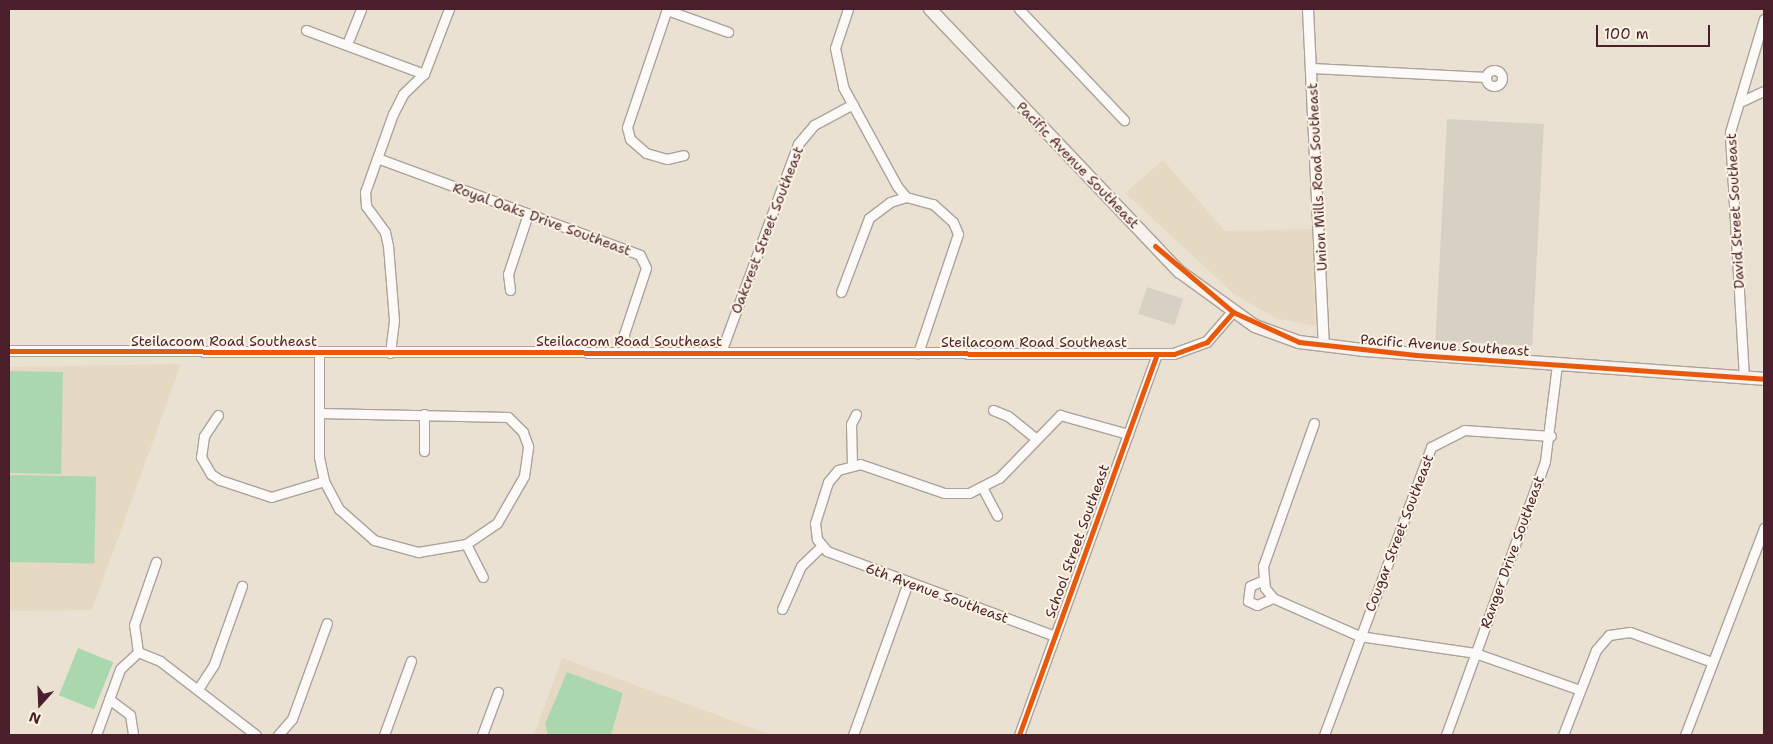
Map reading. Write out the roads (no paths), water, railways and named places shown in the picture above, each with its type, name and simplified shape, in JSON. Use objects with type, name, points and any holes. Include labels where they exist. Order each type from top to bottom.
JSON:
[{"type":"main road","name":"Pacific Avenue Southeast","points":[[930,9],[1180,272],[1233,312],[1273,333],[1324,346],[1764,379]]},
{"type":"street","points":[[347,44],[360,9]]},
{"type":"street","points":[[390,352],[394,320],[388,246],[364,199],[377,158],[403,94],[424,74],[448,9]]},
{"type":"street","points":[[684,155],[668,159],[646,153],[630,140],[627,127],[667,9],[728,32]]},
{"type":"street","points":[[848,9],[835,57],[853,104],[906,197]]},
{"type":"street","points":[[1019,9],[1124,120]]},
{"type":"street","name":"Union Mills Road Southeast","points":[[1308,9],[1324,346]]},
{"type":"street","name":"David Street Southeast","points":[[1744,378],[1730,132],[1764,19]]},
{"type":"street","points":[[306,30],[424,74]]},
{"type":"street","points":[[1312,68],[1486,77]]},
{"type":"street","points":[[1740,102],[1764,91]]},
{"type":"street","name":"Oakcrest Street Southeast","points":[[721,352],[798,144],[814,125],[853,104]]},
{"type":"street","name":"Royal Oaks Drive Southeast","points":[[377,158],[528,214],[644,261],[644,274],[624,334],[625,352]]},
{"type":"street","points":[[841,292],[869,218],[890,202],[906,197],[933,204],[954,222],[958,234],[918,353]]},
{"type":"street","points":[[510,290],[510,268],[528,214]]},
{"type":"street","name":"Steilacoom Road Southeast","points":[[9,351],[1156,354],[1199,348],[1233,312]]},
{"type":"street","points":[[319,353],[319,413],[324,481],[343,513],[374,540],[418,552],[466,544],[507,511],[528,460],[528,446],[517,424],[493,415],[319,413]]},
{"type":"street","name":"School Street Southeast","points":[[1019,735],[1156,354]]},
{"type":"street","name":"Ranger Drive Southeast","points":[[1446,735],[1551,436],[1557,364]]},
{"type":"street","points":[[993,410],[1008,416],[1035,438]]},
{"type":"street","points":[[424,414],[424,451]]},
{"type":"street","points":[[852,464],[851,424],[856,414]]},
{"type":"street","points":[[782,609],[801,566],[822,546],[815,523],[828,482],[838,470],[852,464],[944,493],[983,489],[999,478],[1054,418],[1067,414],[1128,434]]},
{"type":"street","points":[[218,415],[202,445],[204,464],[220,480],[262,496],[276,497],[324,481]]},
{"type":"street","points":[[1314,423],[1269,548],[1265,584],[1273,598],[1359,636],[1475,653],[1580,690]]},
{"type":"street","name":"Cougar Street Southeast","points":[[1324,735],[1425,458],[1436,442],[1464,430],[1551,436]]},
{"type":"street","points":[[983,489],[997,515]]},
{"type":"street","points":[[1685,735],[1764,528]]},
{"type":"street","points":[[466,544],[484,576]]},
{"type":"street","name":"6th Avenue Southeast","points":[[822,546],[835,555],[1055,636]]},
{"type":"street","points":[[138,652],[134,626],[156,562]]},
{"type":"street","points":[[853,735],[908,582]]},
{"type":"street","points":[[1265,584],[1250,586],[1248,600],[1257,606],[1273,598]]},
{"type":"street","points":[[198,689],[214,664],[242,586]]},
{"type":"street","points":[[278,735],[292,720],[327,623]]},
{"type":"street","points":[[1563,735],[1596,650],[1609,634],[1619,631],[1712,662]]},
{"type":"street","points":[[138,652],[160,661],[256,735]]},
{"type":"street","points":[[96,735],[125,661],[138,652]]},
{"type":"street","points":[[384,735],[410,661]]},
{"type":"street","points":[[482,735],[498,692]]},
{"type":"street","points":[[109,699],[130,715],[133,735]]}]
